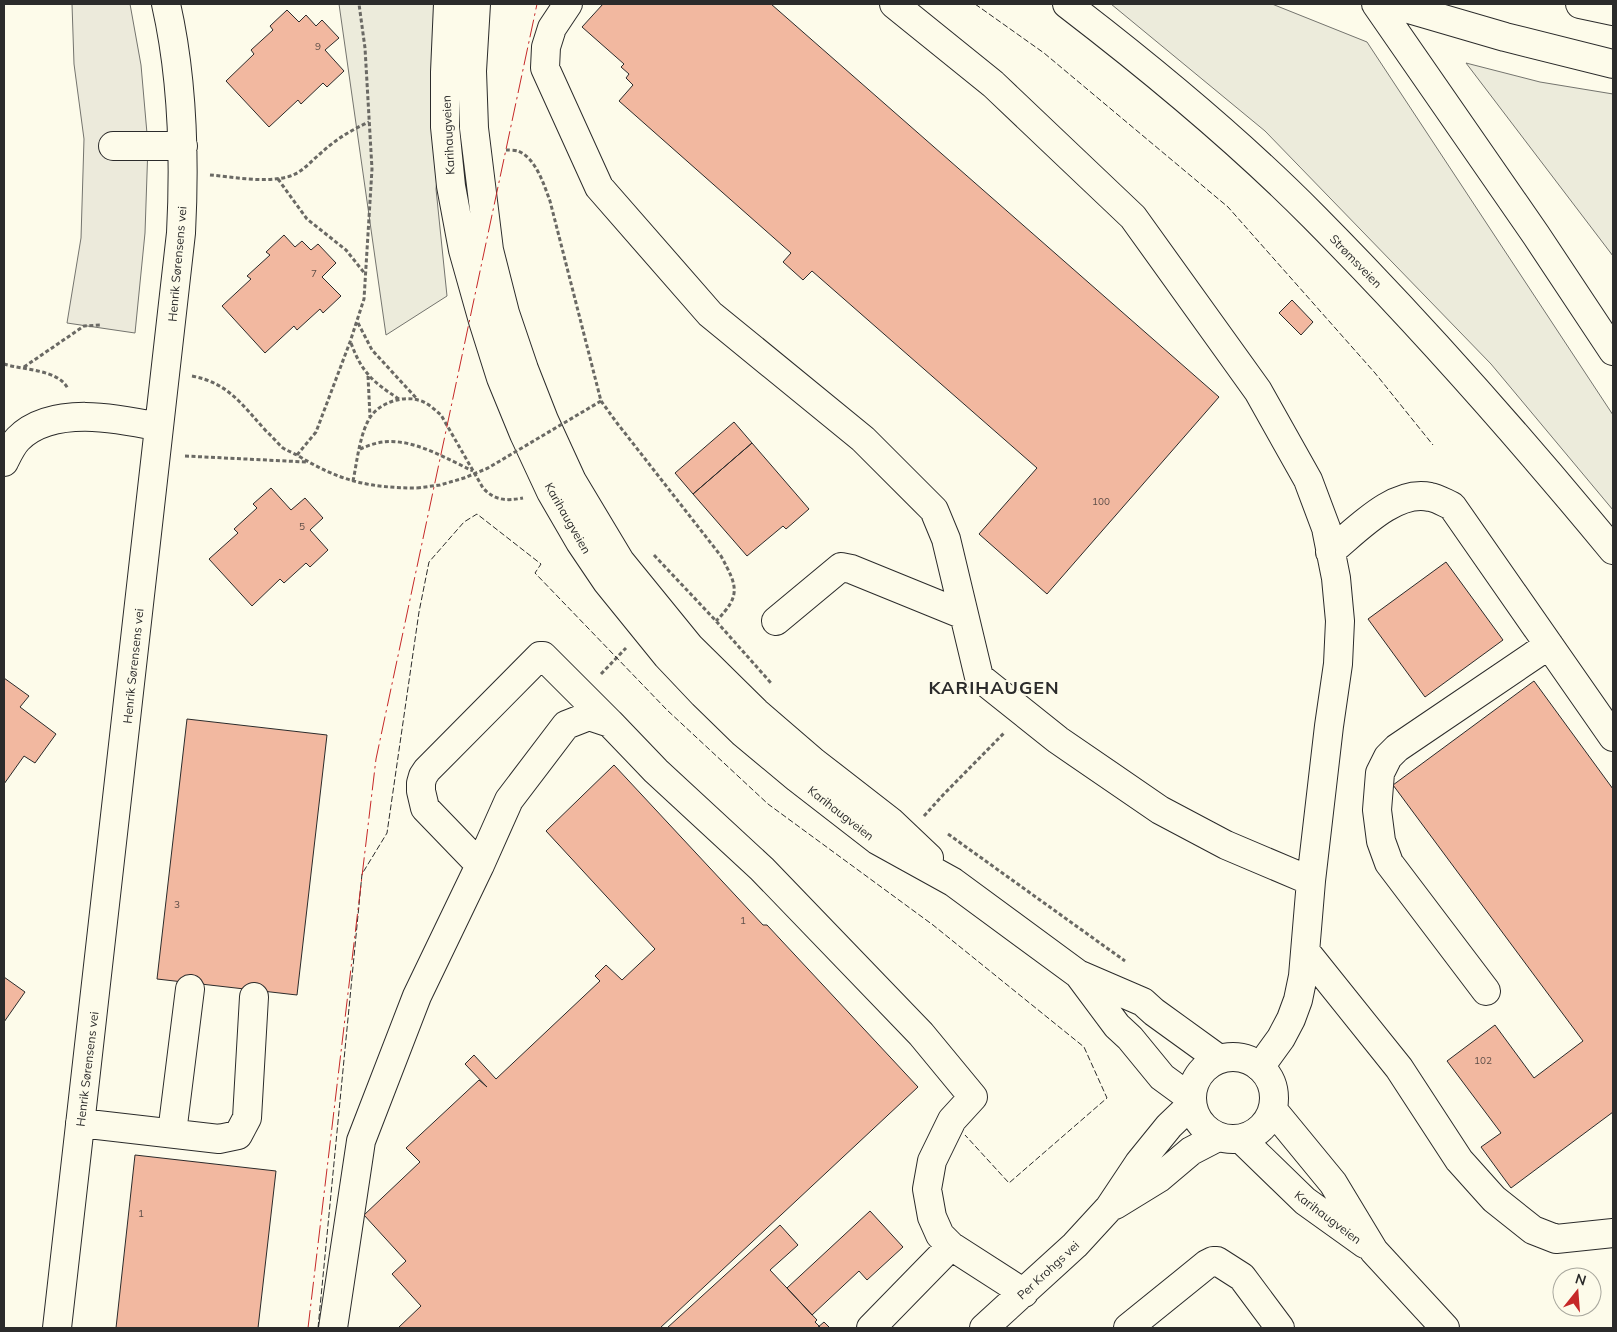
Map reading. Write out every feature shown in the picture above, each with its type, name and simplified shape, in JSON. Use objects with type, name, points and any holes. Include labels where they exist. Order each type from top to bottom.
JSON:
[{"type":"main road","name":"Henrik Sørensens vei","points":[[57,1328],[181,233],[184,174],[181,101],[166,4]]},
{"type":"main road","name":"Karihaugveien","points":[[448,4],[445,126],[451,186],[463,250],[501,378],[524,434],[551,492],[580,542],[607,582],[667,656],[743,733],[796,778],[877,840],[953,882],[1078,974],[1143,1002],[1219,1059]]},
{"type":"main road","name":"Karihaugveien","points":[[476,4],[472,71],[474,128],[489,250],[505,314],[524,369],[544,420],[572,481],[620,561],[690,647],[756,712],[814,762],[890,820],[953,882]]},
{"type":"main road","points":[[568,4],[552,28],[546,47],[545,68],[599,188],[710,314],[863,439],[934,510],[946,539],[979,677],[1058,740],[1160,810],[1226,845],[1311,881]]},
{"type":"main road","points":[[894,4],[992,84],[1134,218],[1258,391],[1308,480],[1326,528],[1336,578],[1340,621],[1338,664],[1311,881],[1306,952],[1296,1006],[1281,1038],[1260,1068]]},
{"type":"main road","name":"Strømsveien","points":[[1067,4],[1121,45],[1228,137],[1314,217],[1475,388],[1613,550]]},
{"type":"main road","points":[[1376,4],[1536,235],[1613,351]]},
{"type":"main road","points":[[1392,4],[1505,37],[1613,64]]},
{"type":"main road","points":[[1580,4],[1613,11]]},
{"type":"main road","points":[[113,146],[183,146]]},
{"type":"main road","points":[[4,462],[13,445],[26,433],[46,422],[63,418],[109,419],[159,427]]},
{"type":"main road","points":[[1330,552],[1384,508],[1408,498],[1431,497],[1452,506],[1613,737]]},
{"type":"main road","points":[[776,621],[841,567],[851,569],[964,615]]},
{"type":"main road","points":[[1486,992],[1388,863],[1378,826],[1377,810],[1380,773],[1388,756],[1397,748],[1549,645]]},
{"type":"main road","points":[[480,864],[426,808],[421,791],[423,776],[542,656],[656,771],[762,869],[922,1034],[974,1097],[952,1120],[932,1161],[927,1189],[932,1217],[940,1235],[951,1246],[1024,1292]]},
{"type":"main road","points":[[333,1328],[361,1141],[417,996],[509,800],[566,725],[589,716],[610,723]]},
{"type":"main road","points":[[1306,952],[1399,1068],[1459,1160],[1494,1199],[1533,1230],[1556,1239],[1613,1233]]},
{"type":"main road","name":"Karihaugveien","points":[[1078,974],[1117,1026],[1130,1038],[1162,1077],[1192,1102],[1201,1124],[1209,1132],[1229,1138],[1305,1202],[1374,1250]]},
{"type":"main road","points":[[172,1133],[190,989]]},
{"type":"main road","points":[[80,1123],[220,1139],[238,1134],[247,1118],[254,997]]},
{"type":"main road","points":[[1192,1102],[1196,1079],[1202,1071],[1219,1059],[1241,1058],[1252,1061],[1260,1068],[1268,1076],[1274,1098],[1268,1120],[1251,1135],[1229,1138]]},
{"type":"main road","name":"Per Krohgs vei","points":[[984,1328],[1075,1245],[1109,1208],[1168,1126],[1192,1102]]},
{"type":"main road","name":"Karihaugveien","points":[[1272,1110],[1333,1184],[1374,1250],[1446,1328]]},
{"type":"main road","name":"Per Krohgs vei","points":[[1109,1208],[1159,1178],[1191,1151],[1229,1138]]},
{"type":"main road","points":[[871,1328],[951,1246]]},
{"type":"main road","points":[[1128,1328],[1212,1261],[1217,1261],[1242,1277],[1280,1328]]},
{"type":"path","points":[[297,455],[316,432],[358,322],[364,299],[372,169],[365,48],[359,4]]},
{"type":"path","points":[[184,174],[278,179],[288,177],[299,172],[337,140],[369,122]]},
{"type":"path","points":[[498,150],[518,151],[530,161],[544,185],[550,201],[601,401],[721,556],[732,578],[733,600],[716,621]]},
{"type":"path","points":[[278,179],[308,219],[346,250],[366,276]]},
{"type":"path","points":[[358,322],[372,350],[419,400],[431,406],[441,415],[483,488],[489,495],[498,499],[509,500],[524,498]]},
{"type":"path","points":[[24,367],[84,326],[100,325]]},
{"type":"path","points":[[350,342],[357,361],[368,376],[380,387],[400,400]]},
{"type":"path","points":[[4,364],[15,368],[24,367],[58,378],[66,383],[69,390]]},
{"type":"path","points":[[186,375],[211,381],[231,393],[283,448],[306,462],[353,482],[389,488],[440,486],[464,478],[488,468],[601,401]]},
{"type":"path","points":[[368,376],[370,418]]},
{"type":"path","points":[[353,482],[362,436],[370,418],[380,407],[400,400],[419,400]]},
{"type":"path","points":[[567,416],[570,423]]},
{"type":"path","points":[[360,448],[384,442],[400,443],[428,449],[474,472]]},
{"type":"path","points":[[156,454],[306,462]]},
{"type":"path","points":[[653,554],[716,621],[775,690]]},
{"type":"path","points":[[599,676],[617,659]]},
{"type":"path","points":[[916,811],[924,817],[1024,712]]},
{"type":"path","points":[[946,833],[1106,946],[1128,964]]},
{"type":"shaded area","points":[[72,4],[130,4],[141,65],[148,145],[145,233],[135,333],[67,323],[81,238],[84,139],[74,64]]},
{"type":"shaded area","points":[[339,4],[454,4],[436,189],[447,296],[386,335]]},
{"type":"shaded area","points":[[1111,4],[1272,4],[1367,42],[1613,415],[1613,510],[1491,364],[1265,131]]},
{"type":"shaded area","points":[[1466,63],[1540,82],[1613,94],[1613,256]]},
{"type":"building","points":[[603,4],[771,4],[1219,397],[1047,594],[979,534],[1037,468],[812,271],[803,280],[783,262],[791,253],[619,101],[633,85],[626,78],[629,74],[621,67],[624,64],[582,27]]},
{"type":"building","points":[[287,10],[299,22],[306,15],[316,26],[322,20],[339,38],[325,50],[344,71],[327,87],[323,83],[301,104],[298,100],[269,127],[226,81],[254,54],[251,50],[273,30],[270,26]]},
{"type":"building","points":[[284,235],[295,247],[302,241],[311,250],[318,244],[336,263],[322,277],[341,296],[323,313],[320,309],[297,330],[294,326],[265,353],[222,306],[251,279],[247,276],[270,255],[266,252]]},
{"type":"building","points":[[1292,300],[1313,322],[1301,335],[1279,313]]},
{"type":"building","points":[[734,422],[752,443],[693,494],[675,473]]},
{"type":"building","points":[[752,443],[809,509],[786,529],[783,526],[747,556],[693,494]]},
{"type":"building","points":[[271,488],[291,510],[305,498],[323,518],[310,530],[328,550],[310,567],[306,563],[284,583],[280,579],[252,606],[209,559],[238,533],[234,529],[257,508],[253,504]]},
{"type":"building","points":[[1446,562],[1503,640],[1425,697],[1368,619]]},
{"type":"building","points":[[4,678],[29,696],[20,707],[56,734],[35,763],[24,756],[4,784]]},
{"type":"building","points":[[1534,681],[1613,789],[1613,1112],[1511,1188],[1481,1147],[1501,1133],[1447,1061],[1495,1025],[1534,1078],[1583,1041],[1393,785]]},
{"type":"building","points":[[187,719],[327,735],[297,995],[157,979]]},
{"type":"building","points":[[614,765],[918,1087],[660,1328],[398,1328],[421,1306],[392,1274],[406,1261],[364,1215],[420,1162],[406,1148],[479,1080],[487,1087],[465,1064],[474,1055],[496,1079],[600,981],[595,976],[606,965],[622,980],[655,949],[546,831]]},
{"type":"building","points":[[4,977],[25,992],[4,1022]]},
{"type":"building","points":[[135,1155],[276,1171],[258,1328],[116,1328]]},
{"type":"building","points":[[870,1211],[903,1247],[867,1280],[859,1271],[812,1315],[787,1288]]},
{"type":"building","points":[[780,1225],[798,1245],[770,1270],[817,1320],[815,1322],[821,1328],[667,1328]]},
{"type":"building","points":[[824,1322],[830,1328],[817,1328]]},
{"type":"fence","points":[[975,4],[1044,53],[1228,207],[1375,373],[1433,445]]},
{"type":"fence","points":[[318,1328],[362,874],[387,833],[419,612],[429,562],[464,522],[477,514],[541,564],[535,573],[667,710],[768,804],[933,925],[1084,1047],[1107,1098],[1009,1183],[965,1135]]},
{"type":"power","points":[[308,1328],[376,759],[537,4]]},
{"type":"district","name":"KARIHAUGEN","points":[[994,687]]}]
